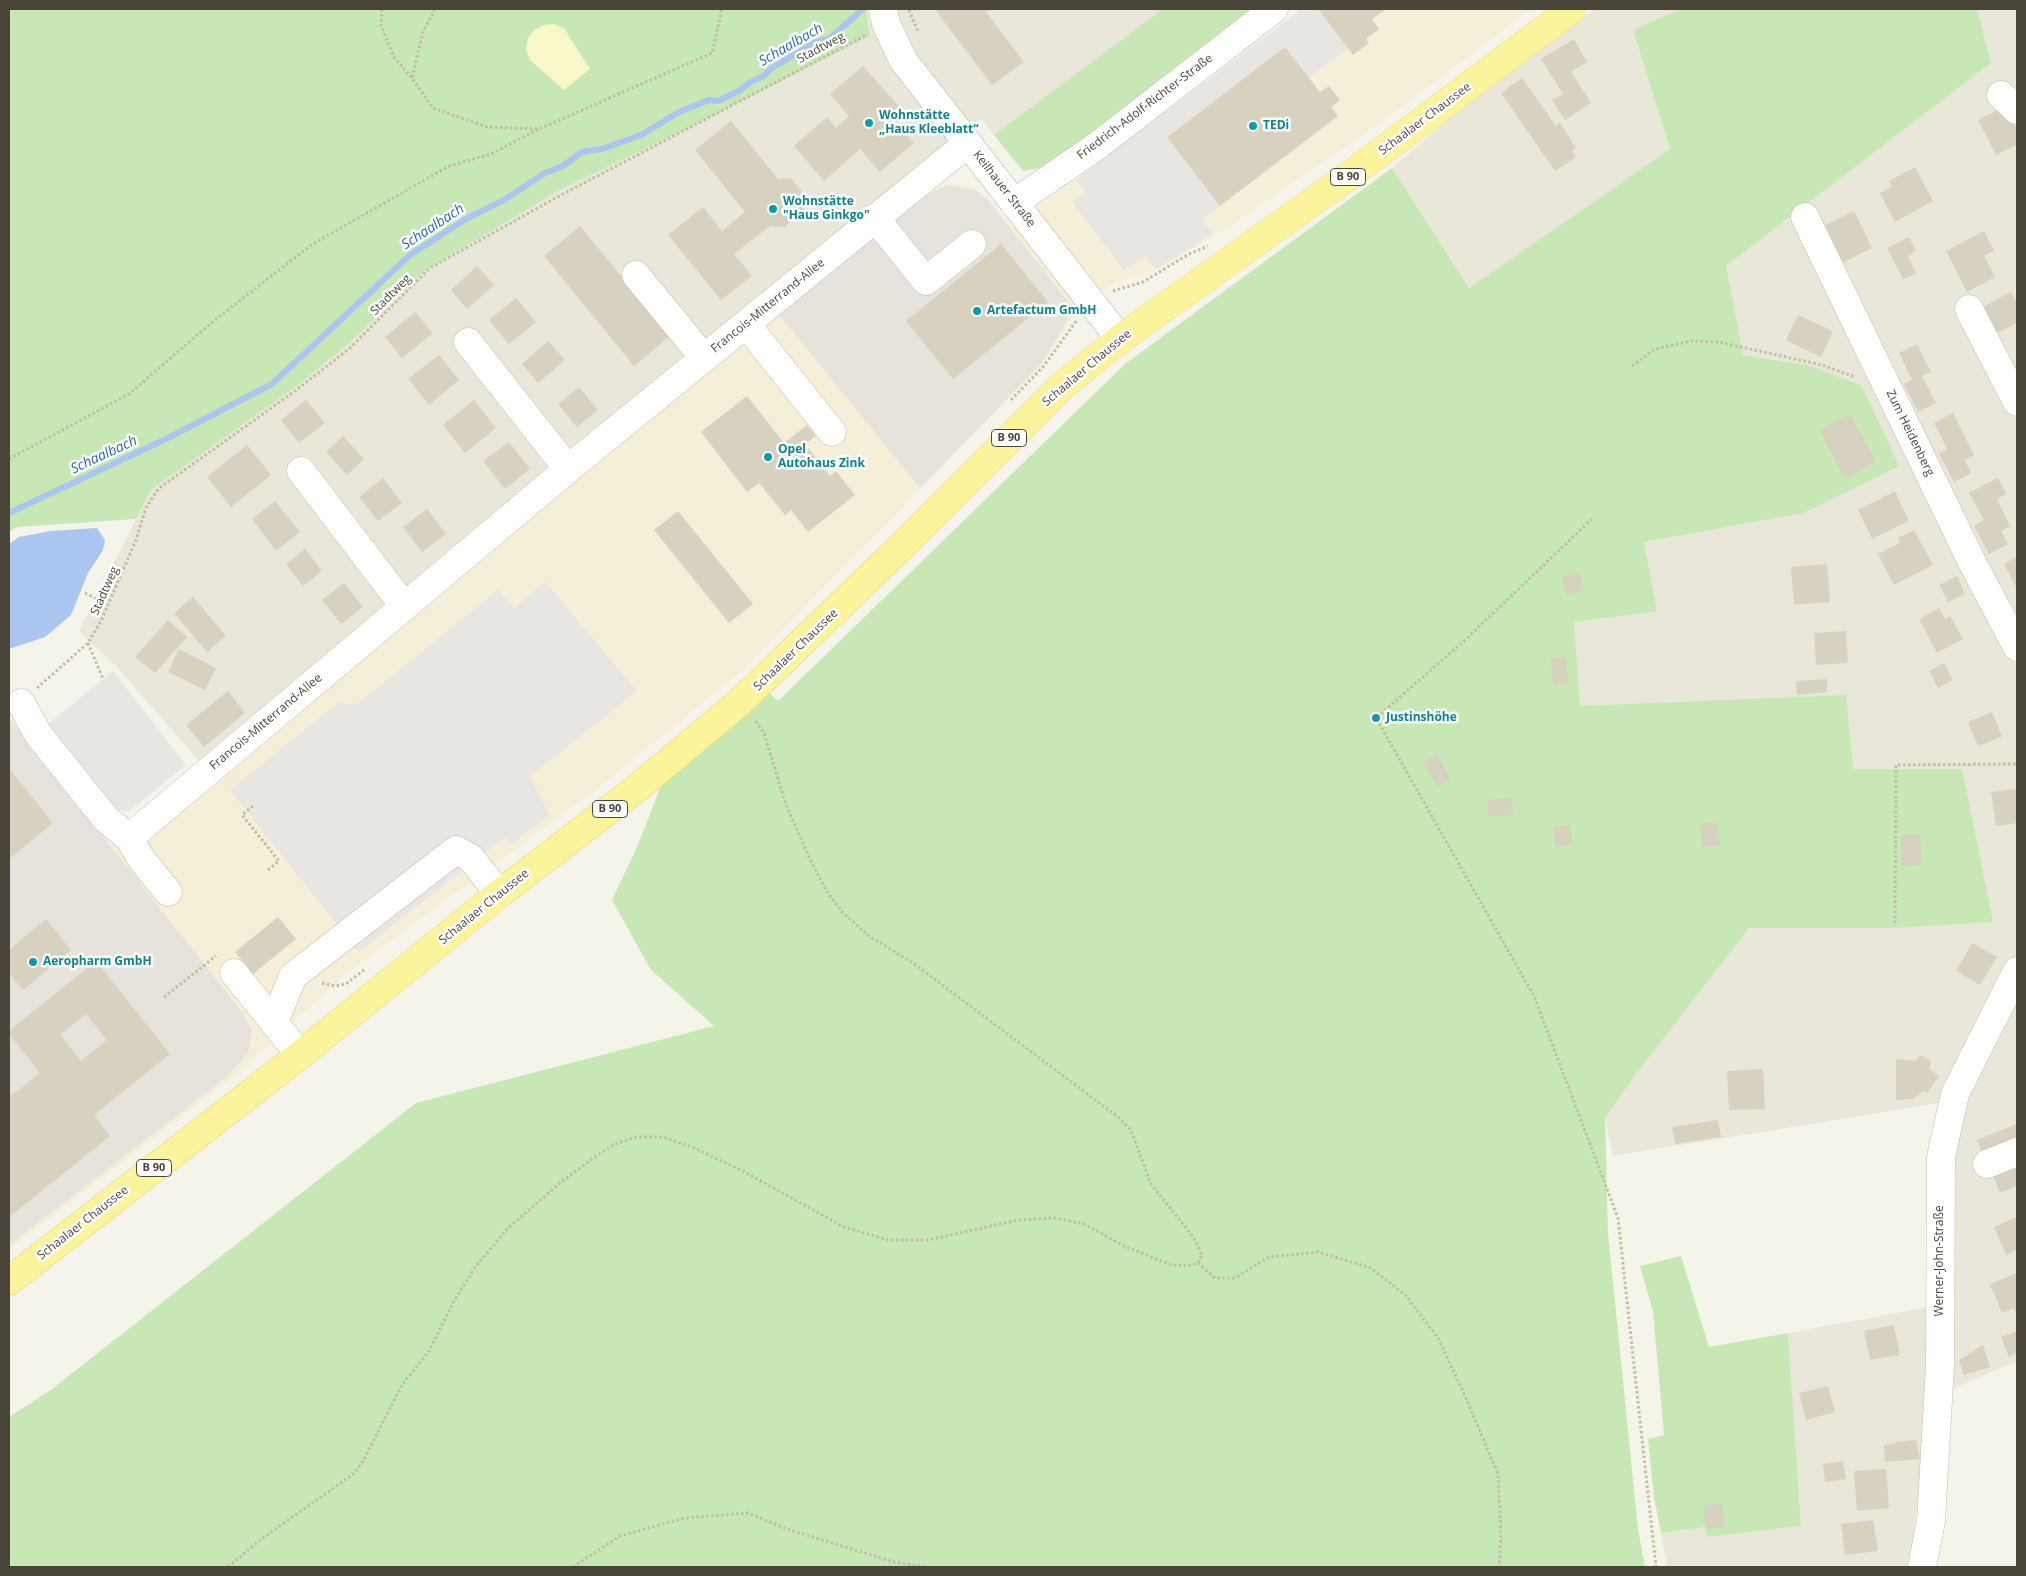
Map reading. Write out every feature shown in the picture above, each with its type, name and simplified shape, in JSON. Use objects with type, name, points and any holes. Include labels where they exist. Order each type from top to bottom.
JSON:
[{"type":"main road","name":"Schaalaer Chaussee","points":[[9,1281],[300,1055],[499,894],[636,789],[739,703],[904,544],[1062,386],[1120,339],[1350,175],[1572,9]]},
{"type":"street","name":"Friedrich-Adolf-Richter-Straße","points":[[1014,202],[1097,146],[1274,9]]},
{"type":"street","name":"Keilhauer Straße","points":[[884,14],[903,60],[1120,339]]},
{"type":"street","name":"Francois-Mitterrand-Allee","points":[[129,838],[568,469],[968,142]]},
{"type":"street","name":"Zum Heidenberg","points":[[1805,217],[1972,562],[2017,647]]},
{"type":"street","points":[[875,218],[926,281],[972,244]]},
{"type":"street","points":[[636,275],[704,358]]},
{"type":"street","points":[[1969,309],[2017,402]]},
{"type":"street","points":[[746,324],[832,432]]},
{"type":"street","points":[[468,342],[568,469]]},
{"type":"street","points":[[301,472],[404,606]]},
{"type":"street","points":[[21,703],[38,734],[106,819],[129,838],[142,860],[168,892]]},
{"type":"street","points":[[274,1022],[293,976],[456,850],[471,858],[499,894]]},
{"type":"street","points":[[226,964],[300,1055]]},
{"type":"street","name":"Werner-John-Straße","points":[[1922,1567],[1931,1521],[1940,1366],[1941,1157],[1955,1094],[2017,971]]},
{"type":"street","points":[[1987,1164],[2017,1152]]},
{"type":"path","points":[[382,9],[381,25],[394,57],[412,78],[432,108],[486,127],[539,128]]},
{"type":"path","points":[[412,78],[422,32],[435,9]]},
{"type":"path","points":[[9,460],[129,394],[210,324],[311,245],[449,166],[491,154],[539,128],[712,53],[722,9]]},
{"type":"path","name":"Stadtweg","points":[[21,703],[88,643],[108,605],[136,540],[146,508],[158,489],[295,391],[350,348],[430,268],[884,14]]},
{"type":"path","points":[[1008,403],[1043,367],[1077,320],[1095,306]]},
{"type":"path","points":[[1632,366],[1655,349],[1691,341],[1719,342],[1822,364],[1888,389]]},
{"type":"path","points":[[1592,519],[1464,641],[1376,718],[1534,996],[1618,1218],[1656,1567]]},
{"type":"path","points":[[85,593],[108,605]]},
{"type":"path","points":[[88,643],[103,679]]},
{"type":"path","points":[[739,703],[764,733],[786,805],[827,892],[843,913],[869,936],[913,963],[1124,1123],[1131,1130],[1152,1184],[1194,1238],[1202,1254],[1198,1263]]},
{"type":"path","points":[[1894,923],[1896,765],[2017,764]]},
{"type":"path","points":[[253,806],[242,815],[279,861],[268,870]]},
{"type":"path","points":[[164,997],[226,964]]},
{"type":"path","points":[[308,964],[323,984],[334,986],[346,984],[369,966]]},
{"type":"path","points":[[228,1567],[260,1540],[355,1473],[402,1385],[428,1353],[454,1301],[476,1266],[507,1229],[560,1183],[592,1159],[615,1144],[636,1137],[663,1136],[692,1147],[741,1170],[844,1227],[888,1240],[928,1240],[1018,1220],[1055,1218],[1084,1224],[1126,1246],[1172,1265],[1187,1266],[1198,1263]]},
{"type":"path","points":[[1198,1263],[1215,1278],[1235,1278],[1269,1256],[1318,1252],[1371,1268],[1405,1294],[1438,1338],[1498,1474],[1501,1534],[1499,1567]]},
{"type":"path","points":[[572,1567],[620,1536],[685,1518],[748,1513],[787,1529],[894,1562],[926,1567]]},
{"type":"shaded area","points":[[9,9],[866,9],[870,36],[723,111],[556,192],[426,270],[345,347],[293,389],[151,490],[136,519],[17,527],[9,532]]},
{"type":"shaded area","points":[[866,9],[1264,9],[1102,130],[1097,128],[1053,161],[1039,168],[1023,171],[981,119],[199,761],[116,666],[79,631],[151,490],[293,389],[345,347],[426,270],[556,192],[723,111],[870,36]]},
{"type":"shaded area","points":[[1163,9],[1256,9],[1102,130],[1097,128],[1053,161],[1039,168],[1023,171],[994,135]]},
{"type":"shaded area","points":[[1302,9],[1531,9],[1384,120],[1230,226],[1157,270],[1115,282],[1075,313],[1047,358],[1029,378],[746,667],[601,786],[344,975],[236,1075],[9,1250],[9,707],[123,855],[925,190],[929,194],[942,185],[956,184],[972,187],[987,196],[1012,227]]},
{"type":"shaded area","points":[[1302,9],[1318,9],[1348,49],[1309,77],[1285,47],[1167,136],[1220,206],[1202,220],[1213,234],[1156,269],[1145,256],[1124,270],[1072,202],[1085,192],[1076,180]]},
{"type":"shaded area","points":[[1595,9],[1680,9],[1633,30],[1670,149],[1469,288],[1392,168],[1487,86]]},
{"type":"shaded area","points":[[1680,9],[1977,9],[1991,63],[1726,266],[1743,355],[1811,366],[1862,386],[1899,466],[1803,513],[1644,542],[1657,611],[1574,622],[1580,706],[1846,695],[1853,769],[1962,769],[1993,922],[1890,928],[1749,928],[1639,1070],[1605,1118],[1608,1233],[1638,1529],[1645,1567],[9,1567],[9,1417],[52,1389],[416,1103],[714,1026],[651,970],[612,900],[638,845],[661,786],[700,754],[768,692],[778,701],[1125,364],[1392,168],[1469,288],[1670,149],[1633,30]]},
{"type":"shaded area","points":[[1977,9],[2017,9],[2017,1361],[1923,1402],[1922,1463],[1910,1567],[1667,1567],[1661,1533],[1705,1527],[1707,1537],[1801,1526],[1788,1333],[1951,1303],[1954,1152],[1964,1099],[1613,1156],[1605,1118],[1639,1070],[1453,660],[1726,266],[1991,63]]},
{"type":"shaded area","points":[[948,185],[975,190],[988,200],[1074,309],[1041,364],[920,488],[777,312],[925,190],[929,194]]},
{"type":"shaded area","points":[[545,582],[637,691],[530,776],[549,815],[511,845],[505,837],[359,952],[230,790],[339,702],[356,705],[498,590],[514,608]]},
{"type":"shaded area","points":[[113,671],[186,765],[129,811],[108,810],[46,726]]},
{"type":"shaded area","name":"Aeropharm GmbH","points":[[9,718],[242,1012],[252,1030],[248,1053],[227,1077],[9,1245]]},
{"type":"shaded area","points":[[1681,1256],[1709,1347],[1788,1333],[1801,1526],[1707,1537],[1705,1527],[1661,1533],[1654,1498],[1648,1439],[1664,1435],[1653,1312],[1640,1266]]},
{"type":"sand","points":[[554,24],[564,28],[590,69],[564,90],[530,60],[526,50],[528,38],[533,31],[544,25]]},
{"type":"water","points":[[97,528],[105,540],[103,550],[88,573],[71,615],[45,637],[9,649],[9,544],[19,537],[51,531]]},
{"type":"building","points":[[938,9],[991,9],[986,12],[1024,62],[992,85],[936,11]]},
{"type":"building","points":[[1318,9],[1386,9],[1372,19],[1379,29],[1366,39],[1369,43],[1353,55]]},
{"type":"building","points":[[1574,39],[1587,62],[1571,72],[1591,103],[1565,120],[1552,100],[1563,94],[1541,59]]},
{"type":"building","name":"TEDi","points":[[1285,47],[1320,92],[1329,86],[1340,100],[1331,107],[1338,116],[1220,206],[1167,137]]},
{"type":"building","name":"Wohnstätte „Haus Kleeblatt“","points":[[863,66],[901,109],[891,118],[914,143],[880,172],[860,149],[824,181],[794,146],[827,117],[836,128],[849,116],[830,94]]},
{"type":"building","points":[[1522,78],[1556,126],[1560,123],[1576,148],[1572,151],[1576,157],[1555,171],[1501,93]]},
{"type":"building","points":[[2006,106],[2017,129],[2017,145],[1996,155],[1978,120]]},
{"type":"building","name":"Wohnstätte \"Haus Ginkgo\"","points":[[731,121],[778,179],[791,178],[807,198],[804,211],[784,227],[770,226],[734,254],[752,276],[721,300],[668,235],[703,207],[722,231],[745,212],[695,150]]},
{"type":"building","points":[[1915,167],[1933,201],[1895,222],[1880,193],[1892,187],[1889,181]]},
{"type":"building","points":[[1854,211],[1872,248],[1842,263],[1824,226]]},
{"type":"building","points":[[580,226],[670,336],[634,366],[544,256]]},
{"type":"building","points":[[1984,231],[1994,251],[1984,256],[1995,277],[1967,292],[1946,251]]},
{"type":"building","points":[[1909,237],[1916,251],[1908,256],[1916,273],[1903,279],[1887,248]]},
{"type":"building","name":"Artefactum GmbH","points":[[1001,244],[1048,302],[953,379],[906,321]]},
{"type":"building","points":[[477,266],[494,285],[467,309],[451,290]]},
{"type":"building","points":[[2011,292],[2017,303],[2017,323],[1995,334],[1981,308]]},
{"type":"building","points":[[516,298],[536,322],[509,344],[489,320]]},
{"type":"building","points":[[415,312],[433,333],[402,358],[385,337]]},
{"type":"building","points":[[1798,315],[1833,331],[1821,357],[1786,340]]},
{"type":"building","points":[[548,341],[565,360],[538,383],[522,364]]},
{"type":"building","points":[[1917,344],[1931,372],[1922,376],[1936,403],[1918,412],[1904,384],[1912,380],[1899,353]]},
{"type":"building","points":[[439,355],[459,380],[429,405],[408,379]]},
{"type":"building","points":[[579,387],[598,410],[577,427],[558,404]]},
{"type":"building","name":"Opel Autohaus Zink","points":[[747,396],[784,443],[807,425],[816,436],[805,444],[830,476],[836,471],[855,495],[808,532],[791,510],[785,515],[759,483],[747,492],[701,432]]},
{"type":"building","points":[[306,400],[325,423],[299,443],[281,420]]},
{"type":"building","points":[[474,400],[496,428],[465,453],[443,425]]},
{"type":"building","points":[[1953,413],[1974,455],[1965,460],[1971,473],[1954,482],[1939,454],[1947,449],[1934,423]]},
{"type":"building","points":[[1850,414],[1876,462],[1845,479],[1819,430]]},
{"type":"building","points":[[343,436],[364,459],[347,475],[326,452]]},
{"type":"building","points":[[509,442],[530,469],[505,489],[483,461]]},
{"type":"building","points":[[247,445],[271,475],[231,507],[207,477]]},
{"type":"building","points":[[383,478],[402,503],[378,521],[359,497]]},
{"type":"building","points":[[1998,478],[2006,494],[1997,499],[2010,526],[2001,531],[2008,544],[1989,554],[1974,526],[1984,520],[1969,493]]},
{"type":"building","points":[[1895,491],[1909,521],[1872,539],[1858,510]]},
{"type":"building","points":[[275,501],[300,532],[276,551],[252,519]]},
{"type":"building","points":[[427,509],[446,534],[422,552],[403,527]]},
{"type":"building","points":[[678,511],[753,604],[729,623],[654,530]]},
{"type":"building","points":[[1914,530],[1933,565],[1894,585],[1878,554],[1900,543],[1898,538]]},
{"type":"building","points":[[305,549],[322,571],[303,586],[286,564]]},
{"type":"building","points":[[2017,557],[2017,589],[2004,564]]},
{"type":"building","points":[[1827,564],[1830,602],[1794,605],[1791,567]]},
{"type":"building","points":[[1579,572],[1584,590],[1567,596],[1561,578]]},
{"type":"building","points":[[1957,576],[1965,594],[1948,602],[1939,585]]},
{"type":"building","points":[[344,583],[363,607],[341,624],[322,600]]},
{"type":"building","points":[[193,597],[226,636],[207,652],[174,613]]},
{"type":"building","points":[[1939,608],[1945,619],[1950,616],[1963,639],[1937,653],[1919,619]]},
{"type":"building","points":[[168,620],[187,637],[155,673],[135,657]]},
{"type":"building","points":[[1846,631],[1848,663],[1816,665],[1814,633]]},
{"type":"building","points":[[179,649],[216,668],[205,690],[168,672]]},
{"type":"building","points":[[1566,657],[1568,684],[1553,685],[1551,658]]},
{"type":"building","points":[[1944,663],[1953,680],[1938,688],[1929,671]]},
{"type":"building","points":[[1827,679],[1827,692],[1797,695],[1796,681]]},
{"type":"building","points":[[228,691],[245,713],[204,747],[186,725]]},
{"type":"building","points":[[1992,712],[2002,737],[1978,746],[1968,722]]},
{"type":"building","points":[[1437,754],[1451,780],[1437,787],[1423,762]]},
{"type":"building","points":[[9,768],[53,823],[9,859]]},
{"type":"building","points":[[2017,789],[2017,823],[1996,826],[1991,792]]},
{"type":"building","points":[[1512,798],[1513,815],[1488,816],[1488,799]]},
{"type":"building","points":[[1718,822],[1720,845],[1702,847],[1700,823]]},
{"type":"building","points":[[1570,825],[1572,845],[1555,847],[1553,826]]},
{"type":"building","points":[[1920,834],[1922,865],[1901,866],[1900,835]]},
{"type":"building","points":[[278,917],[296,939],[253,974],[235,952]]},
{"type":"building","name":"Aeropharm GmbH","points":[[46,919],[71,950],[23,990],[9,973],[9,950]]},
{"type":"building","points":[[1972,943],[1997,957],[1980,985],[1956,971]]},
{"type":"building","points":[[96,961],[170,1054],[94,1115],[110,1136],[9,1217],[9,1091],[12,1095],[40,1073],[9,1034],[9,1031]],"holes":[[[86,1014],[107,1040],[81,1061],[60,1035]]]},
{"type":"building","points":[[1921,1055],[1931,1061],[1929,1069],[1939,1076],[1927,1093],[1924,1091],[1913,1099],[1896,1100],[1896,1059],[1915,1061]]},
{"type":"building","points":[[1763,1069],[1765,1109],[1729,1110],[1727,1071]]},
{"type":"building","points":[[1718,1120],[1721,1137],[1675,1144],[1672,1127]]},
{"type":"building","points":[[2017,1124],[2017,1143],[1983,1156],[1977,1140]]},
{"type":"building","points":[[2017,1167],[2017,1186],[2000,1193],[1993,1176]]},
{"type":"building","points":[[2017,1217],[2017,1250],[2006,1255],[1994,1227]]},
{"type":"building","points":[[2017,1273],[2017,1317],[2014,1308],[2002,1313],[1990,1284]]},
{"type":"building","points":[[1894,1325],[1900,1355],[1870,1360],[1864,1331]]},
{"type":"building","points":[[2017,1331],[2017,1353],[2009,1357],[2001,1337]]},
{"type":"building","points":[[1983,1345],[1990,1367],[1964,1375],[1959,1360]]},
{"type":"building","points":[[1828,1386],[1835,1412],[1806,1420],[1799,1393]]},
{"type":"building","points":[[1916,1440],[1920,1459],[1885,1462],[1884,1445]]},
{"type":"building","points":[[1843,1461],[1846,1479],[1825,1482],[1823,1464]]},
{"type":"building","points":[[1886,1469],[1889,1508],[1857,1511],[1854,1471]]},
{"type":"building","points":[[1722,1503],[1725,1527],[1706,1529],[1703,1506]]},
{"type":"building","points":[[1873,1520],[1878,1551],[1845,1555],[1841,1524]]},
{"type":"waterway","name":"Schaalbach","points":[[9,513],[166,439],[272,384],[410,255],[466,219],[504,200],[545,173],[563,166],[582,152],[602,149],[641,135],[679,112],[709,100],[718,101],[739,91],[752,81],[762,77],[772,68],[816,42],[829,39],[863,9]]},
{"type":"place","name":"Wohnstätte „Haus Kleeblatt“","points":[[869,123]]},
{"type":"place","name":"TEDi","points":[[1253,126]]},
{"type":"place","name":"Wohnstätte \"Haus Ginkgo\"","points":[[773,209]]},
{"type":"place","name":"Artefactum GmbH","points":[[977,311]]},
{"type":"place","name":"Opel Autohaus Zink","points":[[768,457]]},
{"type":"place","name":"Justinshöhe","points":[[1376,718]]},
{"type":"place","name":"Aeropharm GmbH","points":[[33,962]]}]
